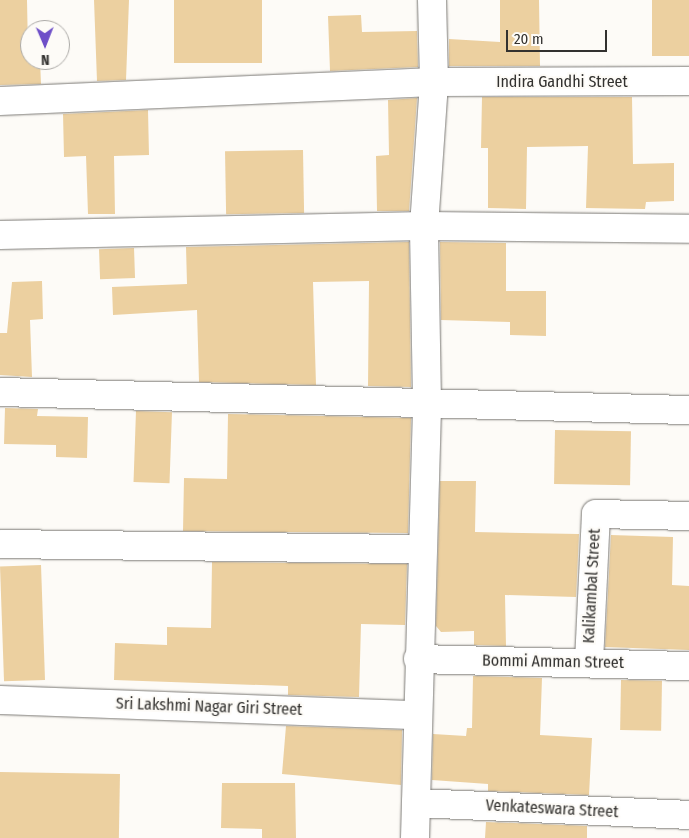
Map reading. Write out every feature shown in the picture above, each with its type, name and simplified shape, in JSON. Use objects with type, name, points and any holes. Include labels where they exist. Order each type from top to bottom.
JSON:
[{"type":"street","points":[[415,838],[420,549],[427,402],[424,226],[434,82],[432,0]]},
{"type":"street","name":"Indira Gandhi Street","points":[[0,101],[434,82],[689,81]]},
{"type":"street","points":[[0,235],[424,226],[689,229]]},
{"type":"street","points":[[0,392],[689,410]]},
{"type":"street","name":"Kalikambal Street","points":[[589,662],[596,514],[689,516]]},
{"type":"street","points":[[0,544],[420,549]]},
{"type":"street","name":"Bommi Amman Street","points":[[418,659],[689,666]]},
{"type":"street","name":"Sri Lakshmi Nagar Giri Street","points":[[0,700],[417,715]]},
{"type":"street","name":"Venkateswara Street","points":[[416,803],[689,816]]},
{"type":"building","points":[[0,0],[27,0],[27,20],[20,20],[20,70],[40,70],[41,84],[0,85]]},
{"type":"building","points":[[94,0],[129,0],[126,80],[97,81]]},
{"type":"building","points":[[174,0],[262,0],[262,63],[174,63]]},
{"type":"building","points":[[500,0],[539,0],[540,66],[449,66],[449,39],[500,42]]},
{"type":"building","points":[[652,0],[689,0],[689,56],[652,56]]},
{"type":"building","points":[[361,15],[362,32],[417,31],[418,67],[330,71],[328,16]]},
{"type":"building","points":[[482,97],[632,97],[633,164],[674,163],[674,201],[646,202],[645,209],[586,208],[588,146],[527,147],[526,209],[488,208],[488,148],[481,148]]},
{"type":"building","points":[[417,98],[409,211],[377,211],[376,156],[389,155],[388,100]]},
{"type":"building","points":[[148,110],[149,155],[114,156],[115,214],[88,214],[86,156],[64,157],[63,114]]},
{"type":"building","points":[[303,150],[304,213],[226,214],[225,151]]},
{"type":"building","points":[[409,242],[411,387],[368,386],[369,281],[313,282],[316,385],[199,382],[197,310],[113,315],[112,287],[187,284],[186,247]]},
{"type":"building","points":[[440,242],[506,243],[506,291],[546,291],[546,336],[510,335],[510,322],[441,320]]},
{"type":"building","points":[[134,248],[135,278],[100,279],[99,249]]},
{"type":"building","points":[[42,281],[43,319],[30,320],[32,377],[0,375],[0,333],[7,333],[12,282]]},
{"type":"building","points":[[5,408],[38,409],[37,416],[88,417],[87,458],[56,457],[56,445],[4,444]]},
{"type":"building","points":[[136,411],[172,412],[170,483],[134,482]]},
{"type":"building","points":[[228,414],[411,418],[408,533],[183,531],[184,478],[227,479]]},
{"type":"building","points":[[555,430],[631,431],[630,485],[554,484]]},
{"type":"building","points":[[440,481],[476,481],[475,532],[579,534],[576,597],[505,595],[506,646],[474,645],[474,631],[441,632],[436,626]]},
{"type":"building","points":[[611,535],[673,537],[672,585],[689,586],[689,650],[605,647]]},
{"type":"building","points":[[212,562],[407,564],[405,625],[361,624],[359,697],[288,695],[288,686],[114,680],[115,643],[167,645],[167,627],[211,628]]},
{"type":"building","points":[[41,565],[45,680],[4,681],[0,566]]},
{"type":"building","points":[[473,676],[542,678],[540,735],[592,738],[589,795],[488,791],[488,784],[432,780],[433,734],[466,736],[467,728],[472,728]]},
{"type":"building","points":[[621,680],[662,681],[661,731],[620,730]]},
{"type":"building","points":[[286,726],[402,730],[401,785],[282,774]]},
{"type":"building","points":[[0,772],[120,774],[119,838],[0,838]]},
{"type":"building","points":[[222,783],[295,783],[296,838],[262,838],[262,829],[221,828]]},
{"type":"building","points":[[486,822],[587,826],[587,838],[485,838]]}]
